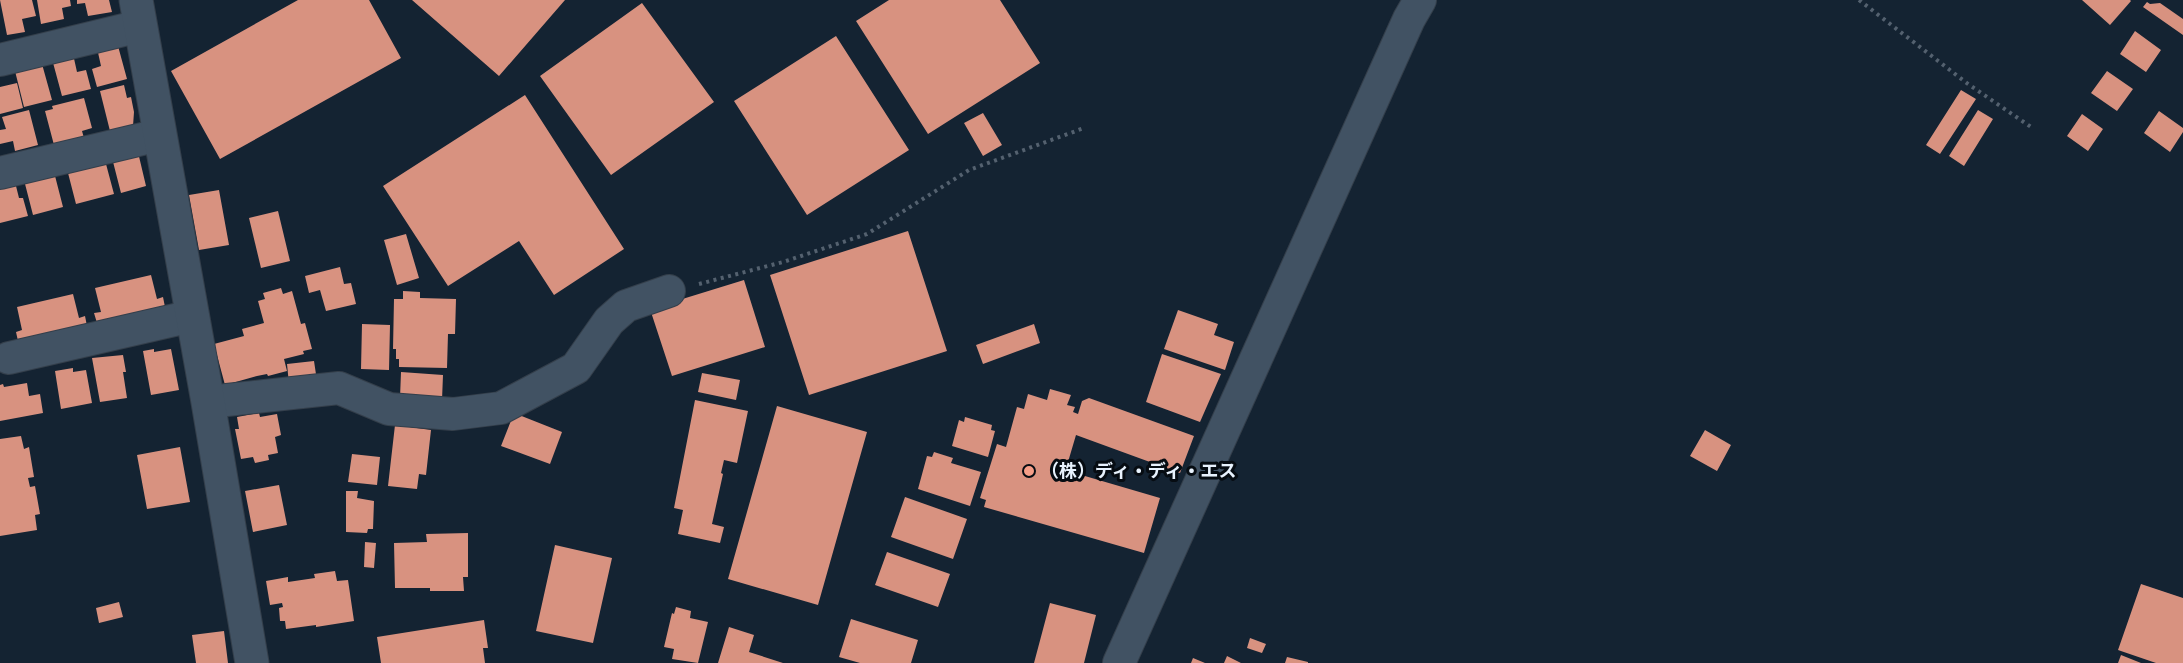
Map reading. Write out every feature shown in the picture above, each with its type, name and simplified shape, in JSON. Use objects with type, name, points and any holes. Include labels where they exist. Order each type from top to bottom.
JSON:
[{"type":"street","points":[[1119,663],[1394,52],[1420,0]]},
{"type":"street","points":[[0,60],[138,13],[252,663]]},
{"type":"street","points":[[0,173],[159,135]]},
{"type":"street","points":[[208,402],[339,388],[388,408],[453,414],[501,408],[576,368],[609,321],[626,306],[669,291]]},
{"type":"street","points":[[9,358],[192,316]]},
{"type":"path","points":[[1859,0],[1968,84],[2034,129]]},
{"type":"path","points":[[669,291],[783,262],[867,234],[969,170],[1084,128]]},
{"type":"building","points":[[0,0],[32,0],[36,16],[22,19],[25,32],[7,35]]},
{"type":"building","points":[[37,0],[70,0],[71,6],[62,8],[64,19],[41,24]]},
{"type":"building","points":[[77,0],[109,0],[112,12],[88,16],[85,3],[77,4]]},
{"type":"building","points":[[298,0],[369,0],[401,58],[220,159],[171,71]]},
{"type":"building","points":[[412,0],[565,0],[499,76]]},
{"type":"building","points":[[889,0],[1000,0],[1040,63],[928,134],[856,21]]},
{"type":"building","points":[[2082,0],[2130,0],[2131,1],[2110,25]]},
{"type":"building","points":[[2147,2],[2160,3],[2183,19],[2183,35],[2143,7]]},
{"type":"building","points":[[642,3],[714,102],[611,175],[540,76]]},
{"type":"building","points":[[2135,31],[2161,50],[2146,72],[2120,54]]},
{"type":"building","points":[[836,36],[909,150],[807,215],[734,101]]},
{"type":"building","points":[[118,46],[127,79],[97,87],[92,69],[101,66],[97,48]]},
{"type":"building","points":[[73,54],[77,72],[86,70],[91,89],[62,96],[52,59]]},
{"type":"building","points":[[42,64],[52,100],[24,107],[15,71]]},
{"type":"building","points":[[2107,71],[2133,89],[2117,111],[2091,93]]},
{"type":"building","points":[[17,83],[23,108],[0,114],[0,87]]},
{"type":"building","points":[[124,85],[127,98],[131,97],[134,112],[133,126],[110,131],[100,91]]},
{"type":"building","points":[[1961,90],[1976,99],[1940,154],[1926,145]]},
{"type":"building","points":[[525,95],[624,249],[554,295],[519,241],[448,286],[383,186]]},
{"type":"building","points":[[84,98],[92,128],[82,131],[84,138],[54,145],[45,111],[53,109],[52,106]]},
{"type":"building","points":[[29,110],[38,145],[15,151],[13,141],[0,144],[0,130],[6,129],[2,117]]},
{"type":"building","points":[[1978,110],[1993,119],[1964,166],[1949,156]]},
{"type":"building","points":[[2159,111],[2183,128],[2183,132],[2170,152],[2144,133]]},
{"type":"building","points":[[983,113],[1002,145],[983,156],[964,123]]},
{"type":"building","points":[[2082,114],[2103,129],[2088,151],[2067,136]]},
{"type":"building","points":[[137,148],[146,186],[121,193],[111,154]]},
{"type":"building","points":[[106,164],[114,194],[76,204],[68,173]]},
{"type":"building","points":[[54,172],[63,207],[33,215],[24,180]]},
{"type":"building","points":[[15,182],[19,198],[23,198],[28,216],[0,223],[0,186]]},
{"type":"building","points":[[219,190],[229,245],[199,250],[189,195]]},
{"type":"building","points":[[278,211],[290,261],[261,268],[249,218]]},
{"type":"building","points":[[908,231],[947,351],[809,395],[770,275]]},
{"type":"building","points":[[406,234],[419,278],[397,285],[384,240]]},
{"type":"building","points":[[340,267],[344,284],[351,283],[356,304],[326,311],[320,290],[309,293],[305,276]]},
{"type":"building","points":[[151,275],[157,299],[163,297],[165,307],[97,323],[94,313],[101,312],[95,288]]},
{"type":"building","points":[[744,280],[765,347],[672,376],[650,309]]},
{"type":"building","points":[[281,288],[283,294],[292,291],[301,324],[305,323],[312,349],[303,351],[304,354],[284,359],[287,371],[225,385],[214,344],[244,336],[242,329],[264,323],[258,301],[265,299],[263,293]]},
{"type":"building","points":[[403,291],[420,292],[420,298],[456,299],[455,334],[448,334],[447,368],[399,367],[396,349],[393,349],[394,299],[403,299]]},
{"type":"building","points":[[73,294],[79,318],[85,316],[87,326],[18,341],[16,332],[22,330],[17,307]]},
{"type":"building","points":[[1178,310],[1218,324],[1214,335],[1234,342],[1225,370],[1164,349]]},
{"type":"building","points":[[362,324],[390,325],[389,370],[361,369]]},
{"type":"building","points":[[1034,324],[1040,343],[983,364],[976,345]]},
{"type":"building","points":[[154,349],[154,352],[171,349],[179,390],[151,395],[143,351]]},
{"type":"building","points":[[1162,354],[1221,374],[1200,422],[1146,402]]},
{"type":"building","points":[[123,355],[127,398],[100,402],[92,358]]},
{"type":"building","points":[[314,361],[317,381],[289,384],[287,364]]},
{"type":"building","points":[[73,368],[73,372],[86,370],[92,403],[61,409],[55,371]]},
{"type":"building","points":[[401,372],[443,375],[442,400],[400,398]]},
{"type":"building","points":[[702,373],[740,380],[736,400],[698,392]]},
{"type":"building","points":[[27,383],[29,396],[40,394],[43,413],[0,421],[0,385],[3,384],[4,387]]},
{"type":"building","name":"（株）ディ・ディ・エス","points":[[1050,389],[1071,395],[1067,405],[1075,407],[1073,412],[1078,414],[1082,401],[1089,398],[1194,436],[1180,473],[1076,435],[1068,462],[1062,461],[1061,469],[1160,498],[1144,553],[984,507],[986,500],[980,498],[997,444],[1006,447],[1017,407],[1024,409],[1028,394],[1047,400]]},
{"type":"building","points":[[695,400],[748,411],[737,463],[724,460],[721,473],[723,474],[712,524],[724,527],[720,543],[678,534],[683,510],[674,508]]},
{"type":"building","points":[[777,406],[867,432],[818,605],[728,579]]},
{"type":"building","points":[[259,413],[260,417],[277,414],[281,435],[275,437],[278,453],[268,455],[269,460],[255,463],[253,457],[241,459],[235,429],[239,429],[237,417]]},
{"type":"building","points":[[514,413],[562,432],[550,464],[501,446]]},
{"type":"building","points":[[965,417],[992,425],[991,430],[995,431],[988,457],[952,446],[959,420],[964,422]]},
{"type":"building","points":[[395,425],[431,430],[426,475],[419,474],[417,489],[388,486]]},
{"type":"building","points":[[1705,430],[1731,445],[1717,471],[1690,456]]},
{"type":"building","points":[[21,436],[24,449],[29,447],[34,477],[28,478],[30,487],[35,486],[40,514],[35,515],[37,530],[0,536],[0,439]]},
{"type":"building","points":[[180,447],[190,502],[147,509],[137,455]]},
{"type":"building","points":[[934,452],[953,458],[951,463],[981,472],[970,506],[918,489],[927,456],[932,457]]},
{"type":"building","points":[[352,454],[380,457],[377,485],[348,482]]},
{"type":"building","points":[[279,485],[287,525],[253,532],[245,491]]},
{"type":"building","points":[[346,491],[358,491],[357,498],[374,501],[373,529],[368,529],[367,533],[346,532]]},
{"type":"building","points":[[905,497],[967,519],[953,559],[891,537]]},
{"type":"building","points":[[468,533],[468,577],[463,577],[464,591],[395,588],[394,543],[427,542],[426,534]]},
{"type":"building","points":[[365,542],[376,543],[374,568],[364,567]]},
{"type":"building","points":[[555,545],[612,558],[593,643],[536,631]]},
{"type":"building","points":[[887,552],[950,574],[938,607],[875,585]]},
{"type":"building","points":[[335,571],[337,581],[348,580],[354,621],[286,629],[285,621],[280,621],[279,608],[283,607],[282,603],[270,605],[266,581],[288,577],[288,582],[315,578],[314,574]]},
{"type":"building","points":[[2141,584],[2183,598],[2183,663],[2156,663],[2118,650]]},
{"type":"building","points":[[119,602],[123,617],[99,623],[96,608]]},
{"type":"building","points":[[1050,603],[1096,615],[1084,663],[1034,663]]},
{"type":"building","points":[[676,607],[691,611],[690,618],[708,622],[698,663],[672,659],[674,649],[664,647],[672,613],[674,614]]},
{"type":"building","points":[[851,619],[918,640],[911,663],[860,663],[839,657]]},
{"type":"building","points":[[484,620],[488,648],[483,648],[485,663],[381,663],[377,637]]},
{"type":"building","points":[[729,627],[754,635],[749,652],[783,663],[718,663]]},
{"type":"building","points":[[224,631],[228,663],[196,663],[192,635]]},
{"type":"building","points":[[1250,638],[1266,644],[1262,653],[1247,648]]},
{"type":"building","points":[[2121,655],[2141,663],[2118,663]]},
{"type":"building","points":[[1227,656],[1241,663],[1224,663]]},
{"type":"building","points":[[1287,657],[1308,662],[1308,663],[1285,663]]},
{"type":"building","points":[[1193,658],[1205,663],[1191,663]]},
{"type":"place","name":"（株）ディ・ディ・エス","points":[[1029,471]]}]
